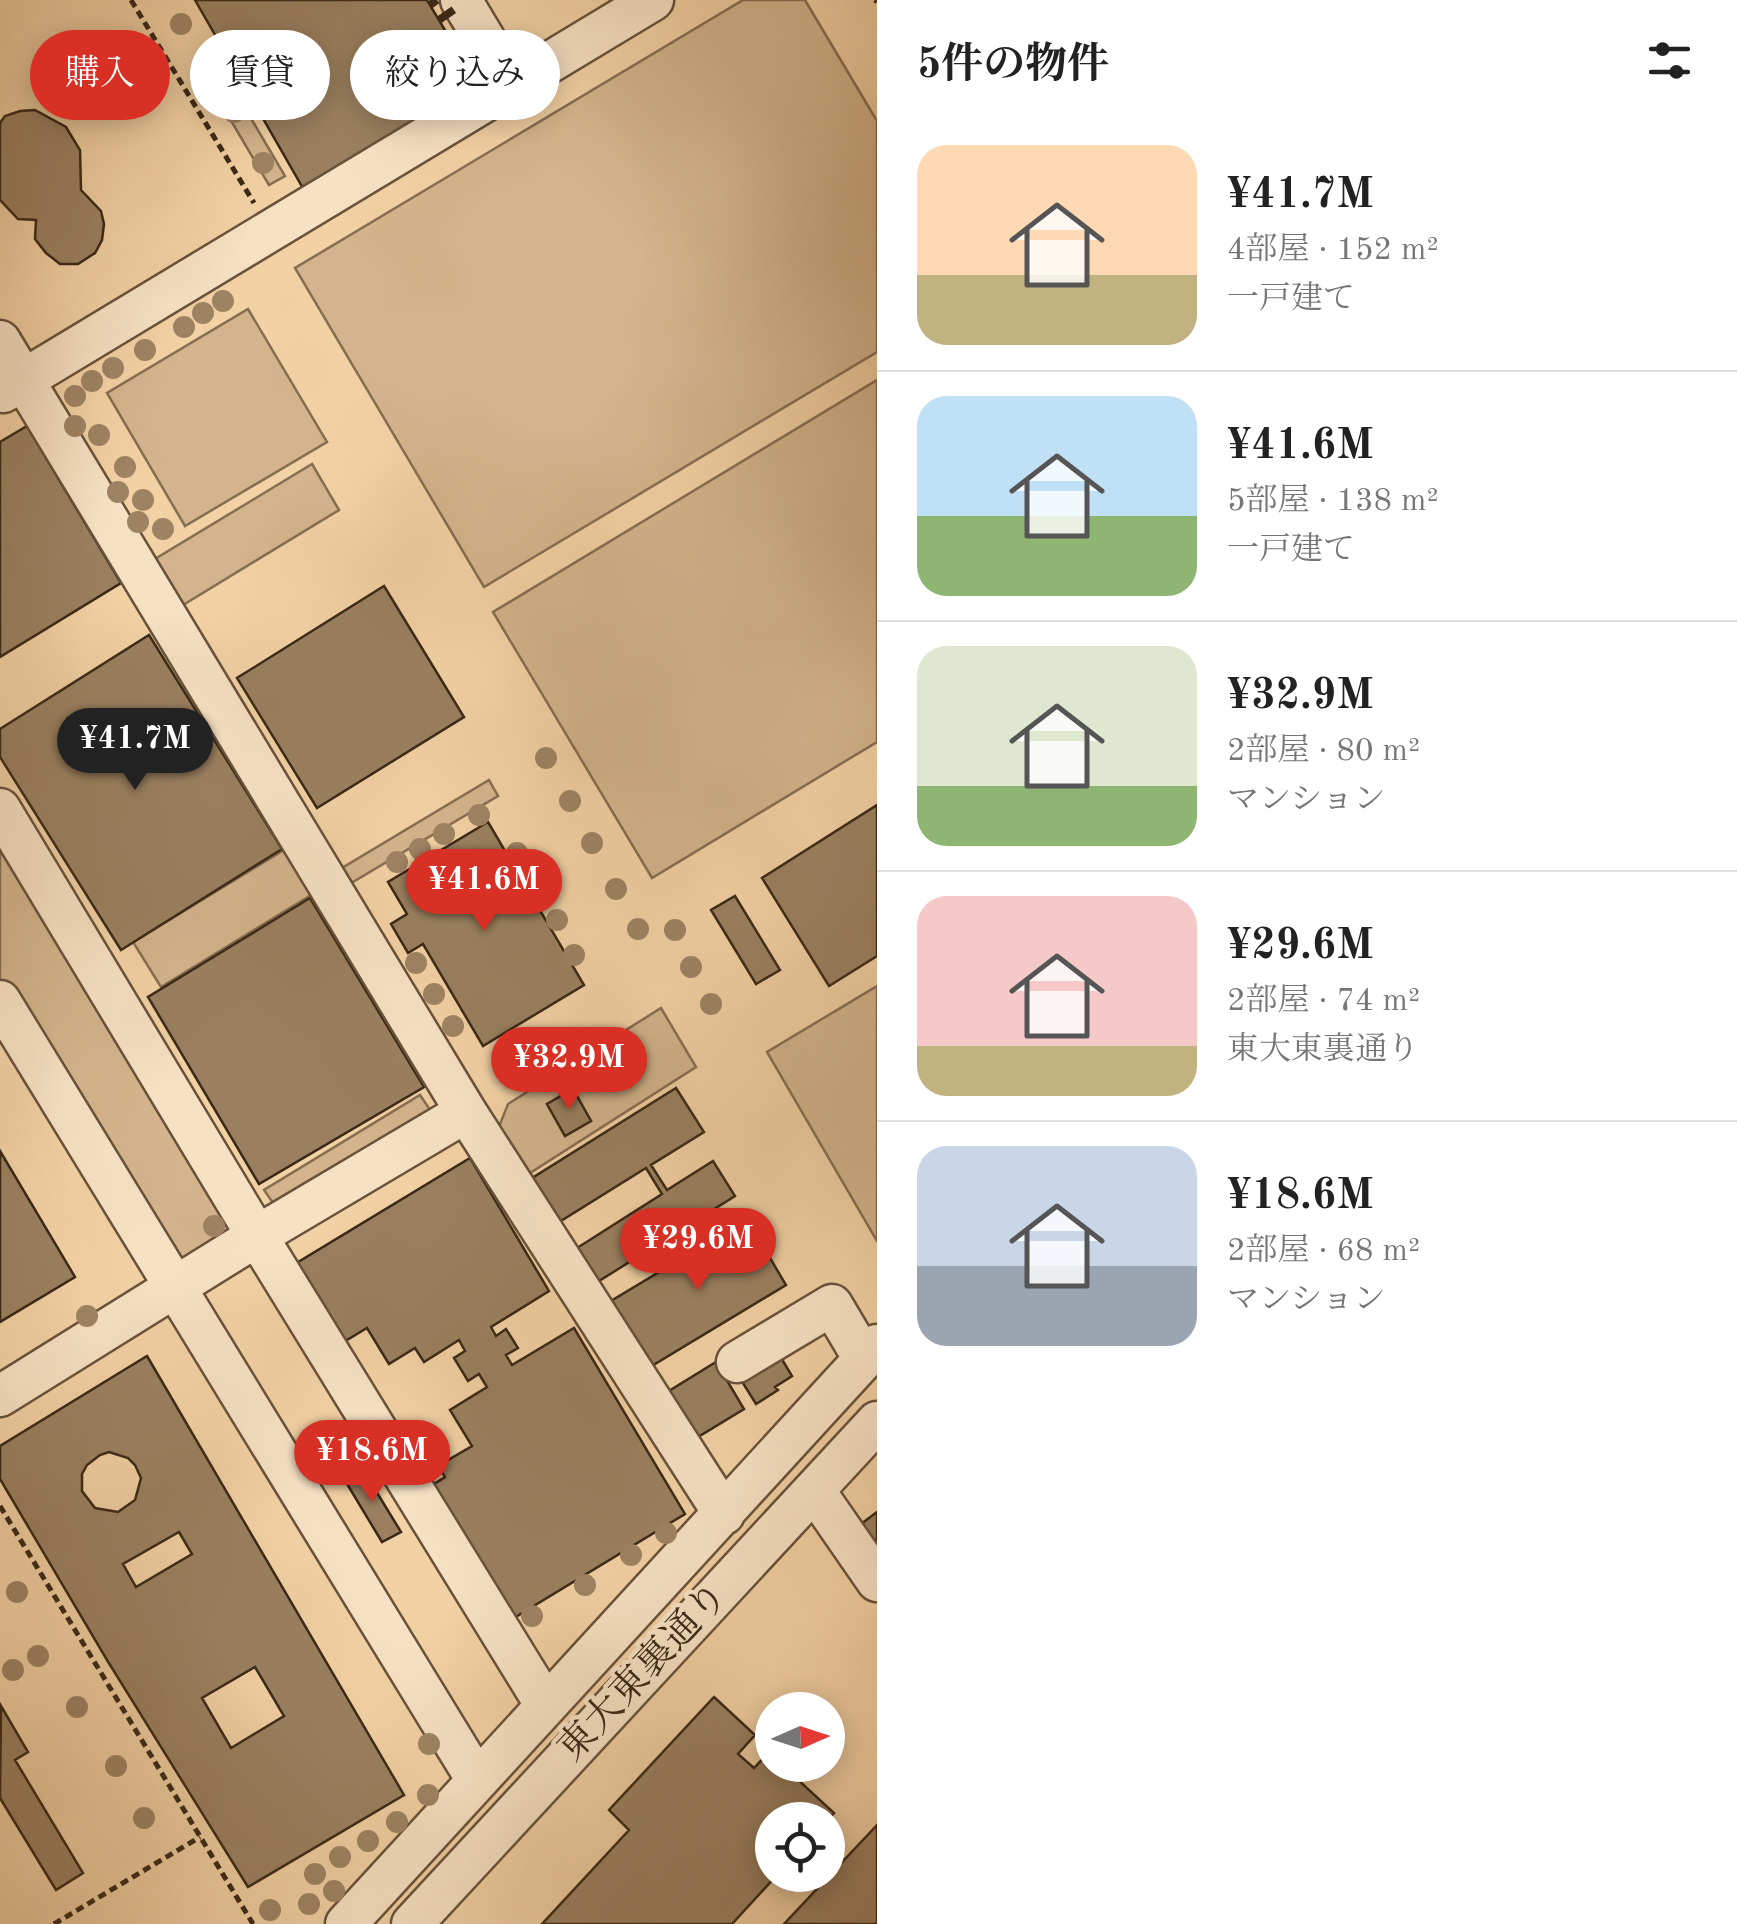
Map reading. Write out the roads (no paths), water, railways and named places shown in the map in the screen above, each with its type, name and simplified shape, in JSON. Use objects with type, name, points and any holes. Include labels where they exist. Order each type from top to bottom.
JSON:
[{"type":"street","points":[[461,0],[479,30]]},
{"type":"street","points":[[560,56],[653,0]]},
{"type":"street","points":[[12,387],[455,120]]},
{"type":"street","points":[[0,341],[12,387],[466,1112],[724,1514]]},
{"type":"street","points":[[0,809],[544,1704]]},
{"type":"street","points":[[6,1024],[177,1288],[477,1780]]},
{"type":"street","points":[[0,1396],[466,1112]]},
{"type":"street","points":[[346,1924],[871,1352],[832,1304],[736,1362]]},
{"type":"street","name":"東大東裏通り","points":[[412,1924],[814,1490],[873,1434]]},
{"type":"street","points":[[814,1490],[877,1581]]},
{"type":"railway","points":[[430,5],[437,0]]},
{"type":"railway","points":[[439,20],[468,0]]}]
